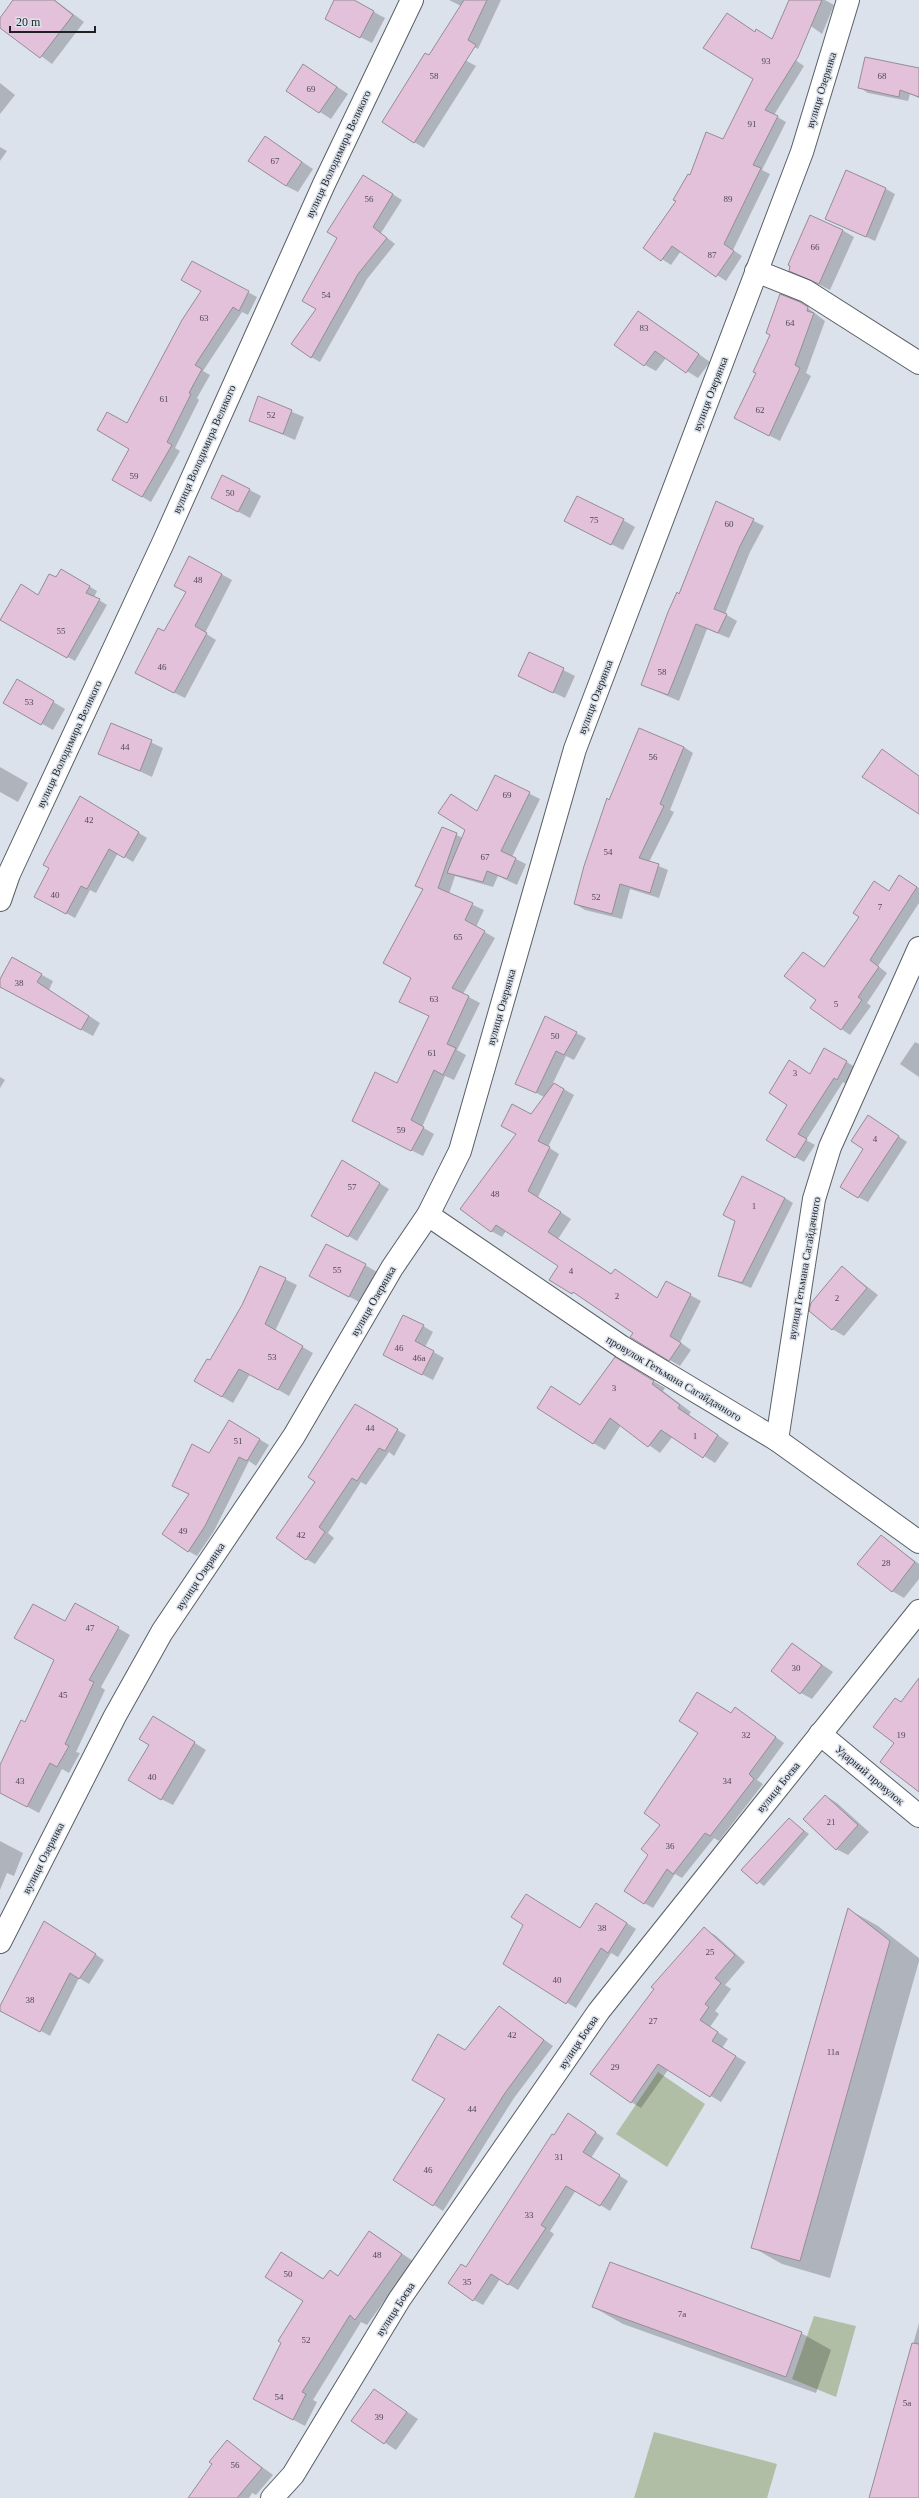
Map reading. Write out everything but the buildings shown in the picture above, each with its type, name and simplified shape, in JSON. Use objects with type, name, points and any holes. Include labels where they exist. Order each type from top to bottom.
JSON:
[{"type":"street","name":"вулиця Володимира Великого","points":[[0,900],[9,874],[162,542],[324,184],[412,0]]},
{"type":"street","name":"вулиця Озерянка","points":[[0,1942],[115,1716],[162,1632],[294,1436],[392,1268],[428,1215],[460,1151],[575,748],[802,152],[848,0]]},
{"type":"street","points":[[756,271],[806,291],[919,363]]},
{"type":"street","name":"вулиця Гетьмана Сагайдачного","points":[[777,1440],[814,1199],[830,1147],[919,948]]},
{"type":"street","name":"провулок Гетьмана Сагайдачного","points":[[428,1215],[622,1347],[777,1440],[919,1542]]},
{"type":"street","name":"вулиця Боєва","points":[[272,2498],[293,2475],[399,2300],[599,2011],[919,1611]]},
{"type":"street","name":"Ударний провулок","points":[[820,1734],[919,1816]]},
{"type":"green space","points":[[658,2072],[705,2104],[667,2167],[616,2134]]},
{"type":"green space","points":[[814,2316],[856,2326],[836,2397],[792,2379]]},
{"type":"green space","points":[[654,2432],[777,2464],[767,2498],[634,2498]]}]
